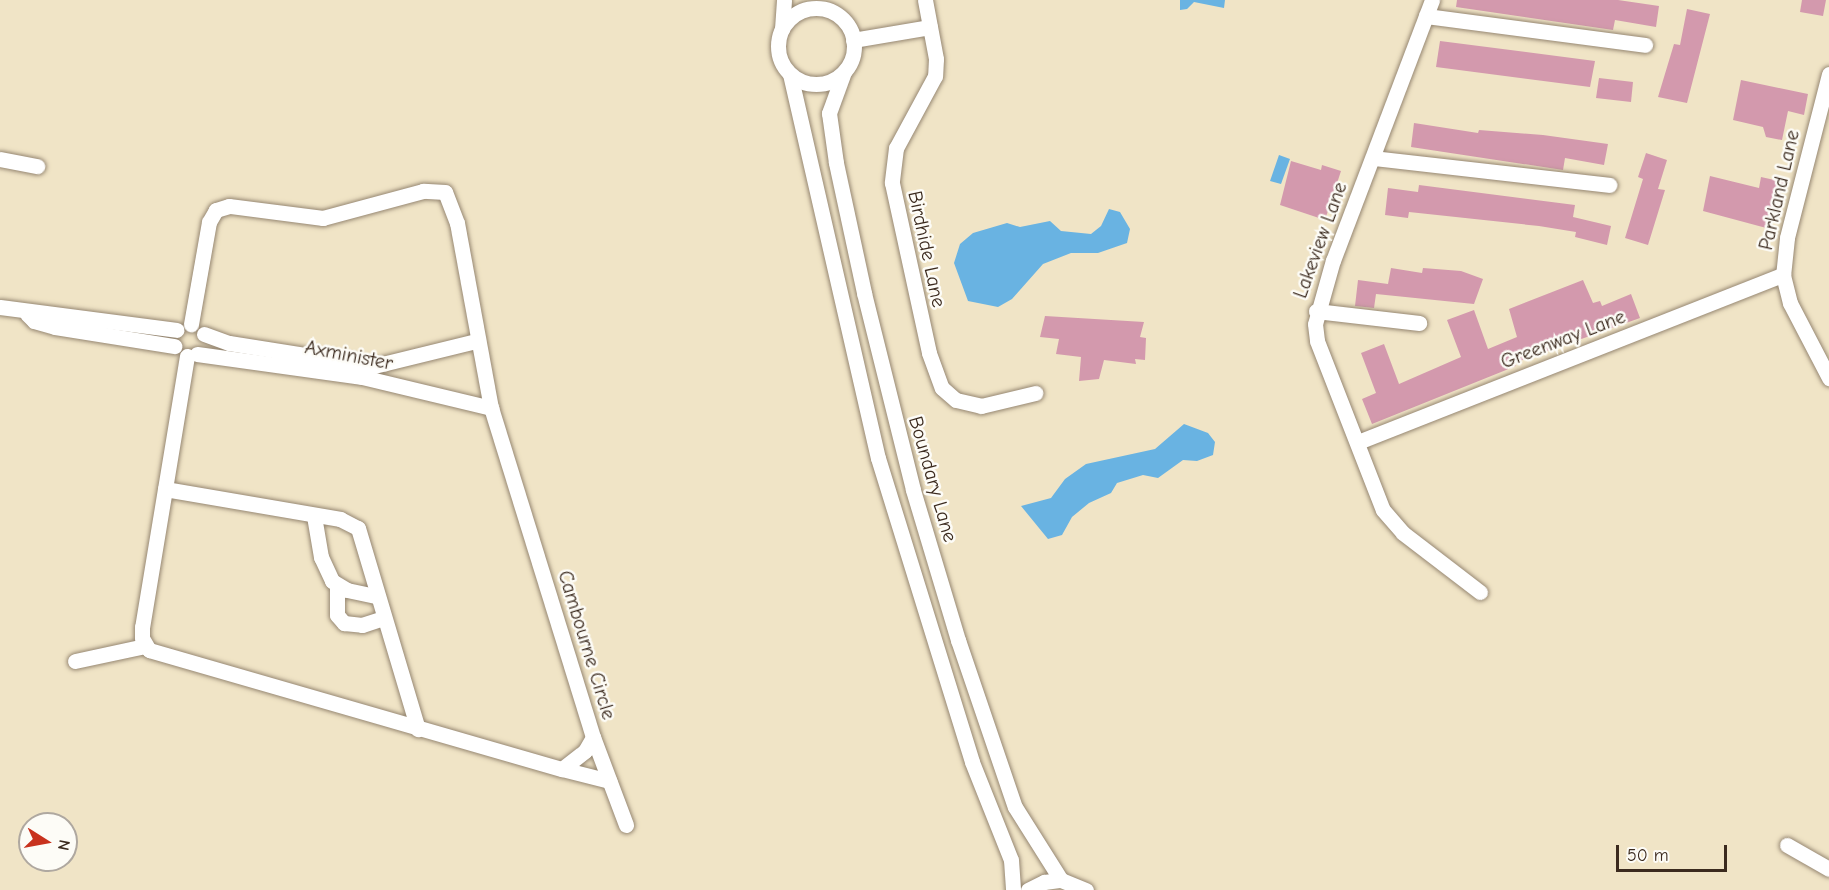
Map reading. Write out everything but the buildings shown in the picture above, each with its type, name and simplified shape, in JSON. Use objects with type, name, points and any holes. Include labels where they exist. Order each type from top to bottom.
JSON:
[{"type":"street","points":[[784,0],[778,53],[790,74],[878,458],[972,762],[1011,860],[1013,890]]},
{"type":"street","name":"Birdhide Lane","points":[[925,0],[935,76],[896,147],[892,183],[929,353],[942,388],[956,400],[981,406],[1035,393]]},
{"type":"street","name":"Lakeview Lane","points":[[1432,0],[1316,311],[1317,341],[1383,510],[1392,522],[1480,592]]},
{"type":"street","points":[[782,29],[800,12],[822,4],[847,23],[853,40],[851,61],[844,72],[823,84],[800,81],[790,74]]},
{"type":"street","points":[[1426,16],[1645,45]]},
{"type":"street","points":[[853,40],[930,27]]},
{"type":"street","name":"Boundary Lane","points":[[844,72],[829,113],[836,164],[910,479],[962,651],[1015,807],[1061,880]]},
{"type":"street","name":"Parkland Lane","points":[[1829,74],[1787,238],[1783,275],[1790,303],[1829,378]]},
{"type":"street","points":[[1374,158],[1609,185]]},
{"type":"street","points":[[0,159],[37,166]]},
{"type":"street","name":"Cambourne Circle","points":[[197,329],[209,222],[216,210],[237,206],[317,218],[435,190],[445,192],[454,210],[476,341],[491,408],[593,737],[585,751],[562,770]]},
{"type":"street","name":"Greenway Lane","points":[[1358,442],[1783,275]]},
{"type":"street","points":[[0,324],[1,308],[27,314],[43,312],[177,330],[197,329],[204,345],[192,355],[165,489],[142,627],[145,646]]},
{"type":"street","points":[[1316,311],[1419,323]]},
{"type":"street","points":[[27,314],[34,321],[55,327],[174,346],[192,355]]},
{"type":"street","name":"Axminister","points":[[197,329],[229,343],[374,366],[476,341]]},
{"type":"street","points":[[174,346],[177,330]]},
{"type":"street","name":"Axminister","points":[[192,355],[362,377],[491,408]]},
{"type":"street","points":[[165,489],[340,519],[358,528],[363,537],[376,596],[418,729]]},
{"type":"street","points":[[314,516],[321,557],[337,586],[337,615],[344,623],[362,625],[383,618]]},
{"type":"street","points":[[337,586],[376,596]]},
{"type":"street","points":[[75,662],[145,646],[159,654],[562,770],[609,781]]},
{"type":"street","points":[[593,737],[626,825]]},
{"type":"street","points":[[1787,845],[1829,869]]},
{"type":"street","points":[[1028,890],[1044,882],[1061,880],[1086,890]]},
{"type":"water","points":[[1180,0],[1225,0],[1224,8],[1194,2],[1187,9],[1180,10]]},
{"type":"water","points":[[1279,155],[1290,159],[1281,184],[1270,181]]},
{"type":"water","points":[[1109,209],[1120,212],[1130,229],[1127,243],[1098,253],[1071,253],[1043,264],[1012,299],[998,307],[968,301],[954,263],[960,244],[973,233],[1007,223],[1020,227],[1050,221],[1061,231],[1091,234],[1101,226]]},
{"type":"water","points":[[1184,424],[1208,433],[1215,442],[1213,455],[1197,461],[1183,460],[1158,478],[1143,475],[1117,483],[1111,493],[1089,503],[1072,517],[1062,535],[1048,539],[1021,506],[1051,498],[1065,479],[1086,464],[1155,449]]}]
